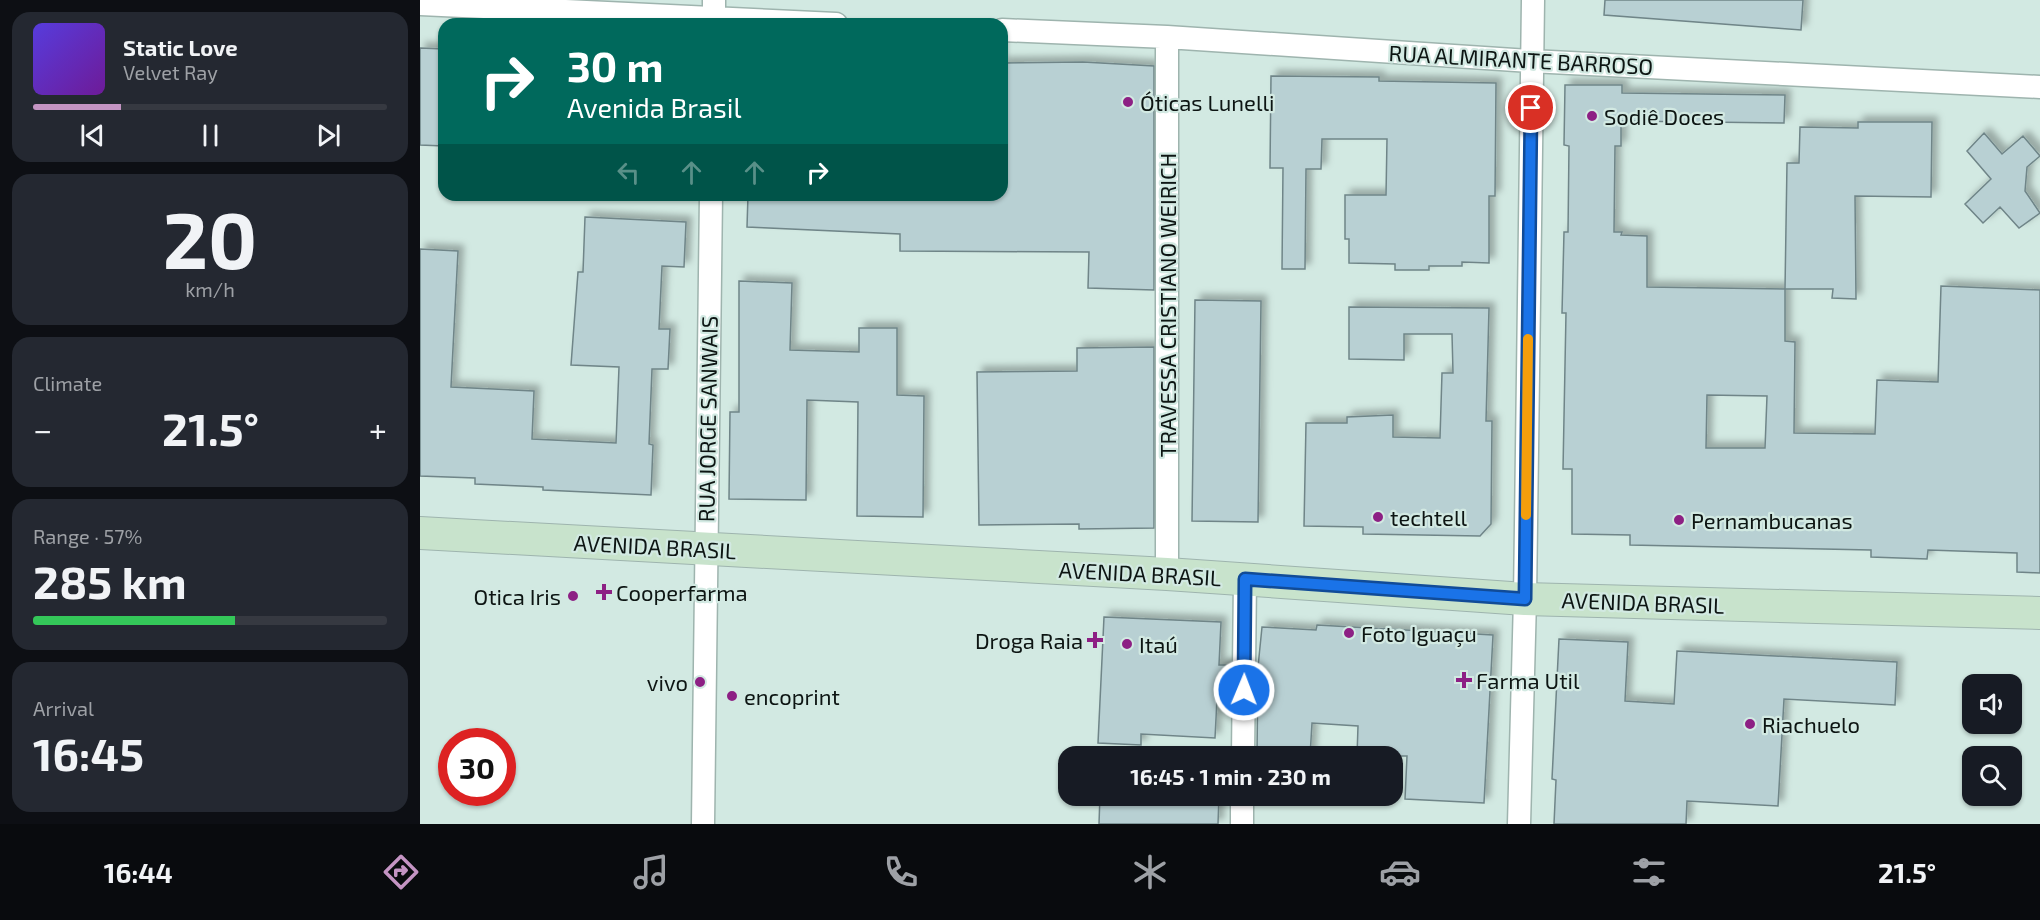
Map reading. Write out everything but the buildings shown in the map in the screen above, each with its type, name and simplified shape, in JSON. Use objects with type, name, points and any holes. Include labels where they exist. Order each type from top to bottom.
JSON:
[{"type":"street","points":[[1519,824],[1525,599],[1533,0]]},
{"type":"street","points":[[420,4],[714,14],[763,18]]},
{"type":"street","name":"RUA ALMIRANTE BARROSO","points":[[1008,30],[1167,37],[1532,61],[2040,87]]},
{"type":"street","name":"TRAVESSA CRISTIANO WEIRICH","points":[[1167,37],[1167,574]]},
{"type":"street","name":"RUA JORGE SANWAIS","points":[[703,824],[711,201]]},
{"type":"street","name":"AVENIDA BRASIL","points":[[420,533],[1167,574],[1525,599],[2040,613]]},
{"type":"street","points":[[1243,746],[1245,579]]},
{"type":"street","points":[[1242,806],[1242,824]]},
{"type":"slow traffic","points":[[1526,515],[1528,339]]},
{"type":"place","name":"Óticas Lunelli","points":[[1128,102]]},
{"type":"place","name":"Sodiê Doces","points":[[1592,116]]},
{"type":"place","name":"techtell","points":[[1378,517]]},
{"type":"place","name":"Pernambucanas","points":[[1679,520]]},
{"type":"place","name":"Cooperfarma","points":[[604,592]]},
{"type":"place","name":"Otica Iris","points":[[573,596]]},
{"type":"place","name":"Foto Iguaçu","points":[[1349,633]]},
{"type":"place","name":"Droga Raia","points":[[1095,640]]},
{"type":"place","name":"Itaú","points":[[1127,644]]},
{"type":"place","name":"Farma Util","points":[[1464,680]]},
{"type":"place","name":"vivo","points":[[700,682]]},
{"type":"place","name":"encoprint","points":[[732,696]]},
{"type":"place","name":"Riachuelo","points":[[1750,724]]},
{"type":"route","points":[[1244,690],[1245,579],[1525,599],[1531,108]]}]
